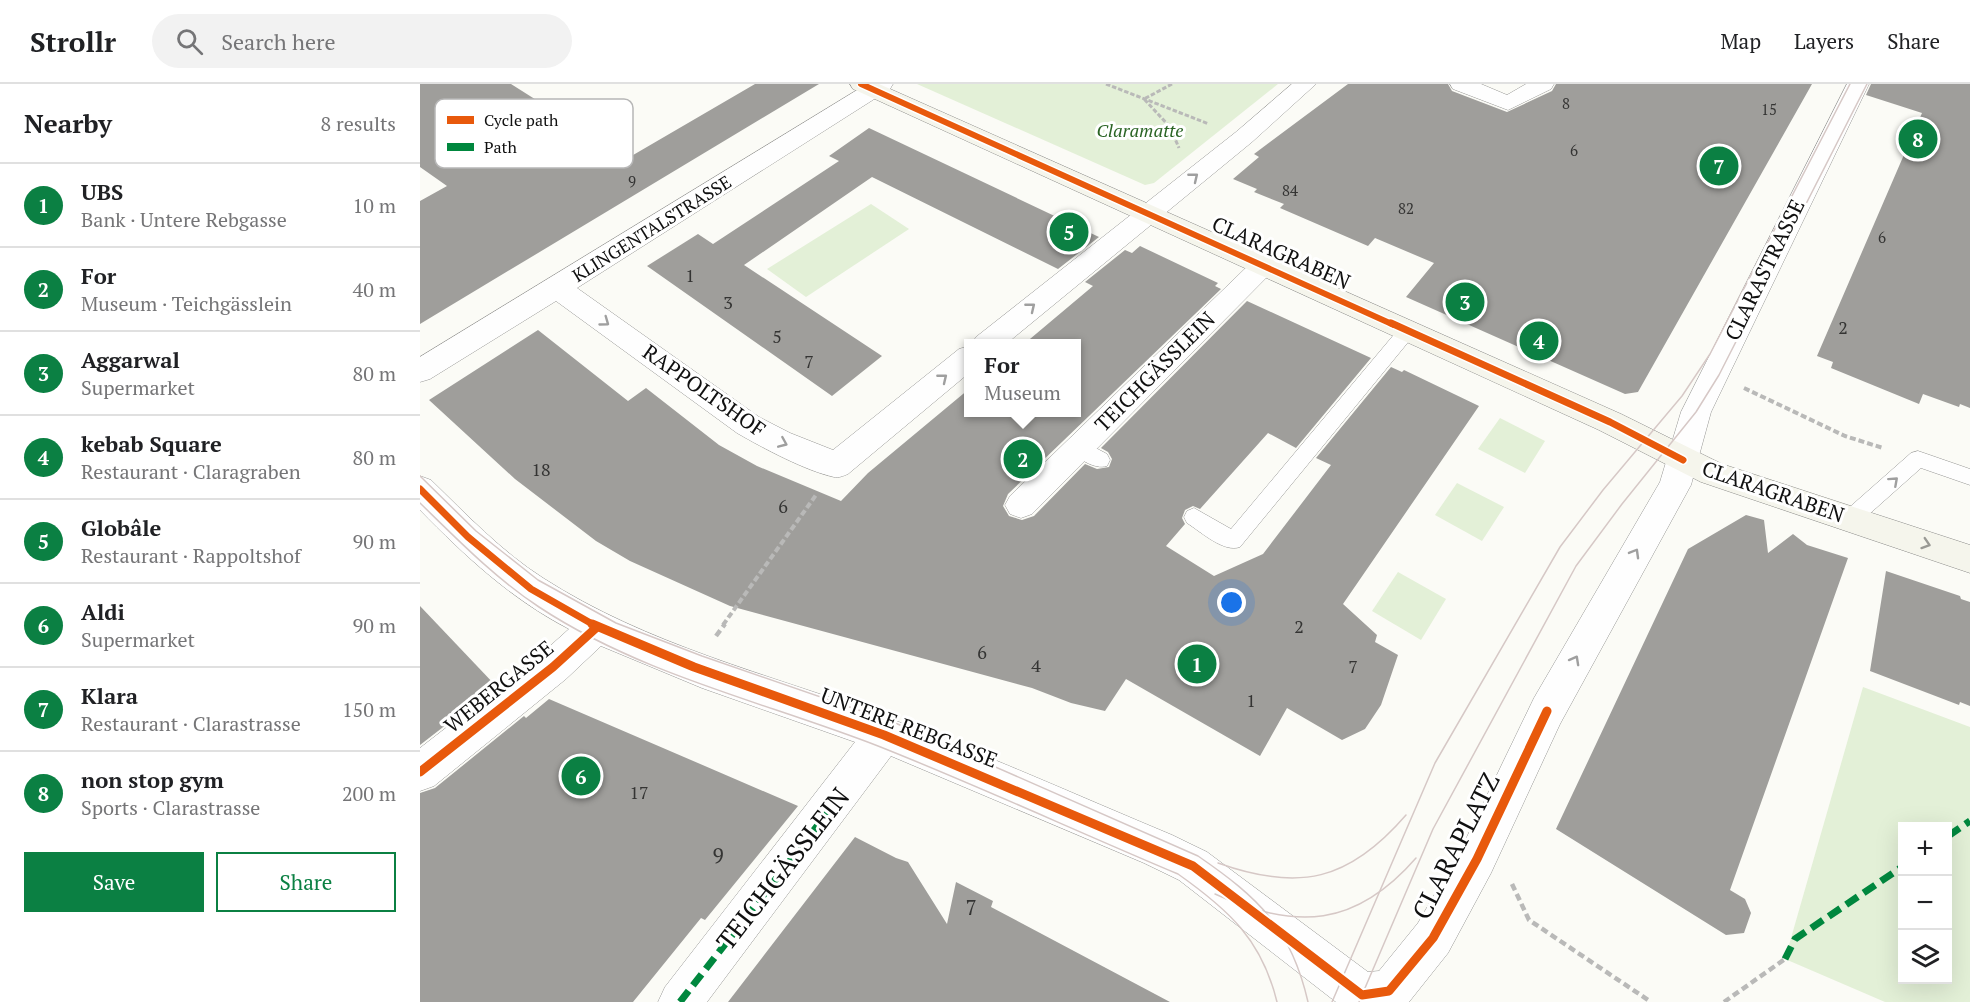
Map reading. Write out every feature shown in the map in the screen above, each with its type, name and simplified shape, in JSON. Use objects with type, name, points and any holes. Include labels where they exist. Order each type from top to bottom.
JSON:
[{"type":"street","points":[[992,339],[1244,137],[1305,84]]},
{"type":"street","points":[[1461,84],[1508,103],[1543,84]]},
{"type":"street","name":"CLARASTRASSE","points":[[1683,460],[1696,412],[1714,373],[1858,84]]},
{"type":"street","name":"CLARAGRABEN","points":[[873,86],[1611,422],[1712,473],[1970,559]]},
{"type":"street","name":"KLINGENTALSTRASSE","points":[[420,371],[557,288],[873,86]]},
{"type":"street","name":"TEICHGÄSSLEIN","points":[[1021,505],[1089,454],[1264,265]]},
{"type":"street","name":"RAPPOLTSHOF","points":[[557,288],[748,425],[779,442],[837,465]]},
{"type":"street","points":[[837,465],[964,361]]},
{"type":"street","name":"CLARAPLATZ","points":[[1392,998],[1433,938],[1472,869],[1547,711],[1675,485],[1683,460]]},
{"type":"street","name":"UNTERE REBGASSE","points":[[420,489],[468,537],[522,582],[597,627],[694,667],[885,735],[1193,866],[1362,995],[1392,998]]},
{"type":"street","name":"WEBERGASSE","points":[[420,772],[553,667],[597,627]]},
{"type":"street","name":"TEICHGÄSSLEIN","points":[[680,1002],[885,735]]},
{"type":"lane","points":[[1194,517],[1233,541],[1408,330]]},
{"type":"lane","points":[[1850,519],[1918,459],[1970,477]]},
{"type":"path","points":[[1106,84],[1244,137]]},
{"type":"path","points":[[1144,99],[1172,84]]},
{"type":"path","points":[[1144,99],[1165,118],[1177,136],[1183,165],[1191,179]]},
{"type":"path","points":[[1714,373],[1845,436],[1918,459]]},
{"type":"path","points":[[694,667],[837,465]]},
{"type":"path","points":[[1512,884],[1529,920],[1651,1002]]},
{"type":"path","points":[[1724,1002],[1785,959]]},
{"type":"green space","name":"Claramatte","points":[[917,84],[1278,84],[1154,183],[1145,185]]},
{"type":"green space","points":[[871,204],[909,229],[806,297],[767,269]]},
{"type":"green space","points":[[1500,418],[1545,441],[1525,473],[1478,449]]},
{"type":"green space","points":[[1457,483],[1504,507],[1482,541],[1435,515]]},
{"type":"green space","points":[[1398,572],[1446,599],[1421,640],[1372,611]]},
{"type":"green space","points":[[1863,687],[1970,727],[1970,1002],[1885,1002],[1785,959]]},
{"type":"building","points":[[420,84],[511,84],[535,99],[435,99],[435,168],[633,168],[633,155],[755,84],[819,84],[420,324],[420,201],[447,186],[420,167]]},
{"type":"building","points":[[1348,84],[1448,84],[1452,91],[1507,112],[1552,91],[1556,84],[1812,84],[1638,392],[1625,394],[1406,297],[1434,263],[1375,238],[1368,246],[1280,208],[1284,204],[1254,192],[1257,189],[1233,179],[1259,157],[1254,154]]},
{"type":"building","points":[[1871,84],[1970,84],[1970,408],[1960,404],[1959,407],[1923,394],[1919,404],[1831,368],[1833,362],[1817,356],[1922,113],[1866,95]]},
{"type":"building","points":[[869,128],[1099,237],[1058,269],[872,177],[744,265],[882,356],[832,396],[647,266],[698,234],[713,244],[839,161],[829,156]]},
{"type":"building","points":[[1140,246],[1218,283],[1215,286],[1221,289],[1008,494],[1003,506],[1009,516],[1022,520],[1034,516],[1085,464],[1097,469],[1109,467],[1112,459],[1108,452],[1101,448],[1247,301],[1371,358],[1296,448],[1268,433],[1200,509],[1193,506],[1185,510],[1182,518],[1185,524],[1166,546],[1214,576],[1263,554],[1331,465],[1316,458],[1391,367],[1402,372],[1404,370],[1479,406],[1343,604],[1377,635],[1375,642],[1398,655],[1381,705],[1365,729],[1342,740],[1287,708],[1260,756],[1126,679],[1105,711],[1071,703],[1032,688],[730,606],[630,561],[596,541],[515,479],[429,400],[538,330],[628,401],[646,388],[719,445],[757,466],[841,501],[868,473],[964,393],[964,417],[1081,417],[1081,339],[1030,339],[1093,286],[1085,282],[1125,250],[1132,253]]},
{"type":"building","points":[[1746,515],[1764,520],[1768,553],[1793,534],[1807,545],[1848,558],[1730,890],[1745,899],[1751,913],[1744,933],[1726,935],[1556,829],[1688,549]]},
{"type":"building","points":[[1886,571],[1960,596],[1961,599],[1970,602],[1970,706],[1960,702],[1959,705],[1870,671]]},
{"type":"building","points":[[420,606],[496,686],[420,745]]},
{"type":"building","points":[[549,699],[798,806],[705,920],[701,918],[633,1002],[420,1002],[420,793],[435,788],[524,716],[526,718]]},
{"type":"building","points":[[855,837],[908,862],[947,924],[956,882],[993,901],[991,907],[1170,1002],[728,1002]]},
{"type":"tram line","points":[[1380,891],[1435,763],[1560,547],[1603,490],[1682,396],[1710,354],[1850,84]]},
{"type":"tram line","points":[[1359,1002],[1433,829],[1576,566],[1622,504],[1696,412],[1719,375],[1867,84]]},
{"type":"tram line","points":[[420,476],[476,531],[538,580],[616,623],[702,656],[893,722],[1198,856],[1239,886],[1264,912]]},
{"type":"tram line","points":[[420,503],[507,584],[579,631],[620,651],[705,686],[878,746],[1178,874],[1213,900],[1241,928],[1262,961],[1271,980],[1277,1002]]},
{"type":"tram line","points":[[1218,863],[1274,877],[1298,878],[1321,875],[1343,867],[1364,854],[1385,837],[1406,815]]},
{"type":"tram line","points":[[1380,891],[1416,858]]},
{"type":"tram line","points":[[1264,912],[1298,917],[1323,916],[1347,909],[1380,891]]},
{"type":"tram line","points":[[1332,1002],[1380,891]]},
{"type":"tram line","points":[[1215,894],[1264,912]]},
{"type":"tram line","points":[[1264,912],[1282,934],[1292,954],[1308,1002]]},
{"type":"marked path","points":[[680,1002],[828,812]]},
{"type":"marked path","points":[[1952,833],[1970,821]]},
{"type":"marked path","points":[[1785,959],[1795,939],[1898,870]]},
{"type":"cycle path","points":[[861,84],[1610,422],[1683,460]]},
{"type":"cycle path","points":[[420,489],[468,537],[531,589],[597,627],[694,667],[884,735],[1193,866],[1362,995],[1389,991],[1433,938],[1477,859],[1547,711]]},
{"type":"cycle path","points":[[420,772],[553,667],[597,627]]},
{"type":"place","name":"non stop gym","points":[[1918,139]]},
{"type":"place","name":"Klara","points":[[1719,166]]},
{"type":"place","name":"Globâle","points":[[1069,232]]},
{"type":"place","name":"Aggarwal","points":[[1465,302]]},
{"type":"place","name":"kebab Square","points":[[1539,341]]},
{"type":"place","name":"For","points":[[1023,459]]},
{"type":"place","name":"UBS","points":[[1197,664]]},
{"type":"place","name":"Aldi","points":[[581,776]]}]
